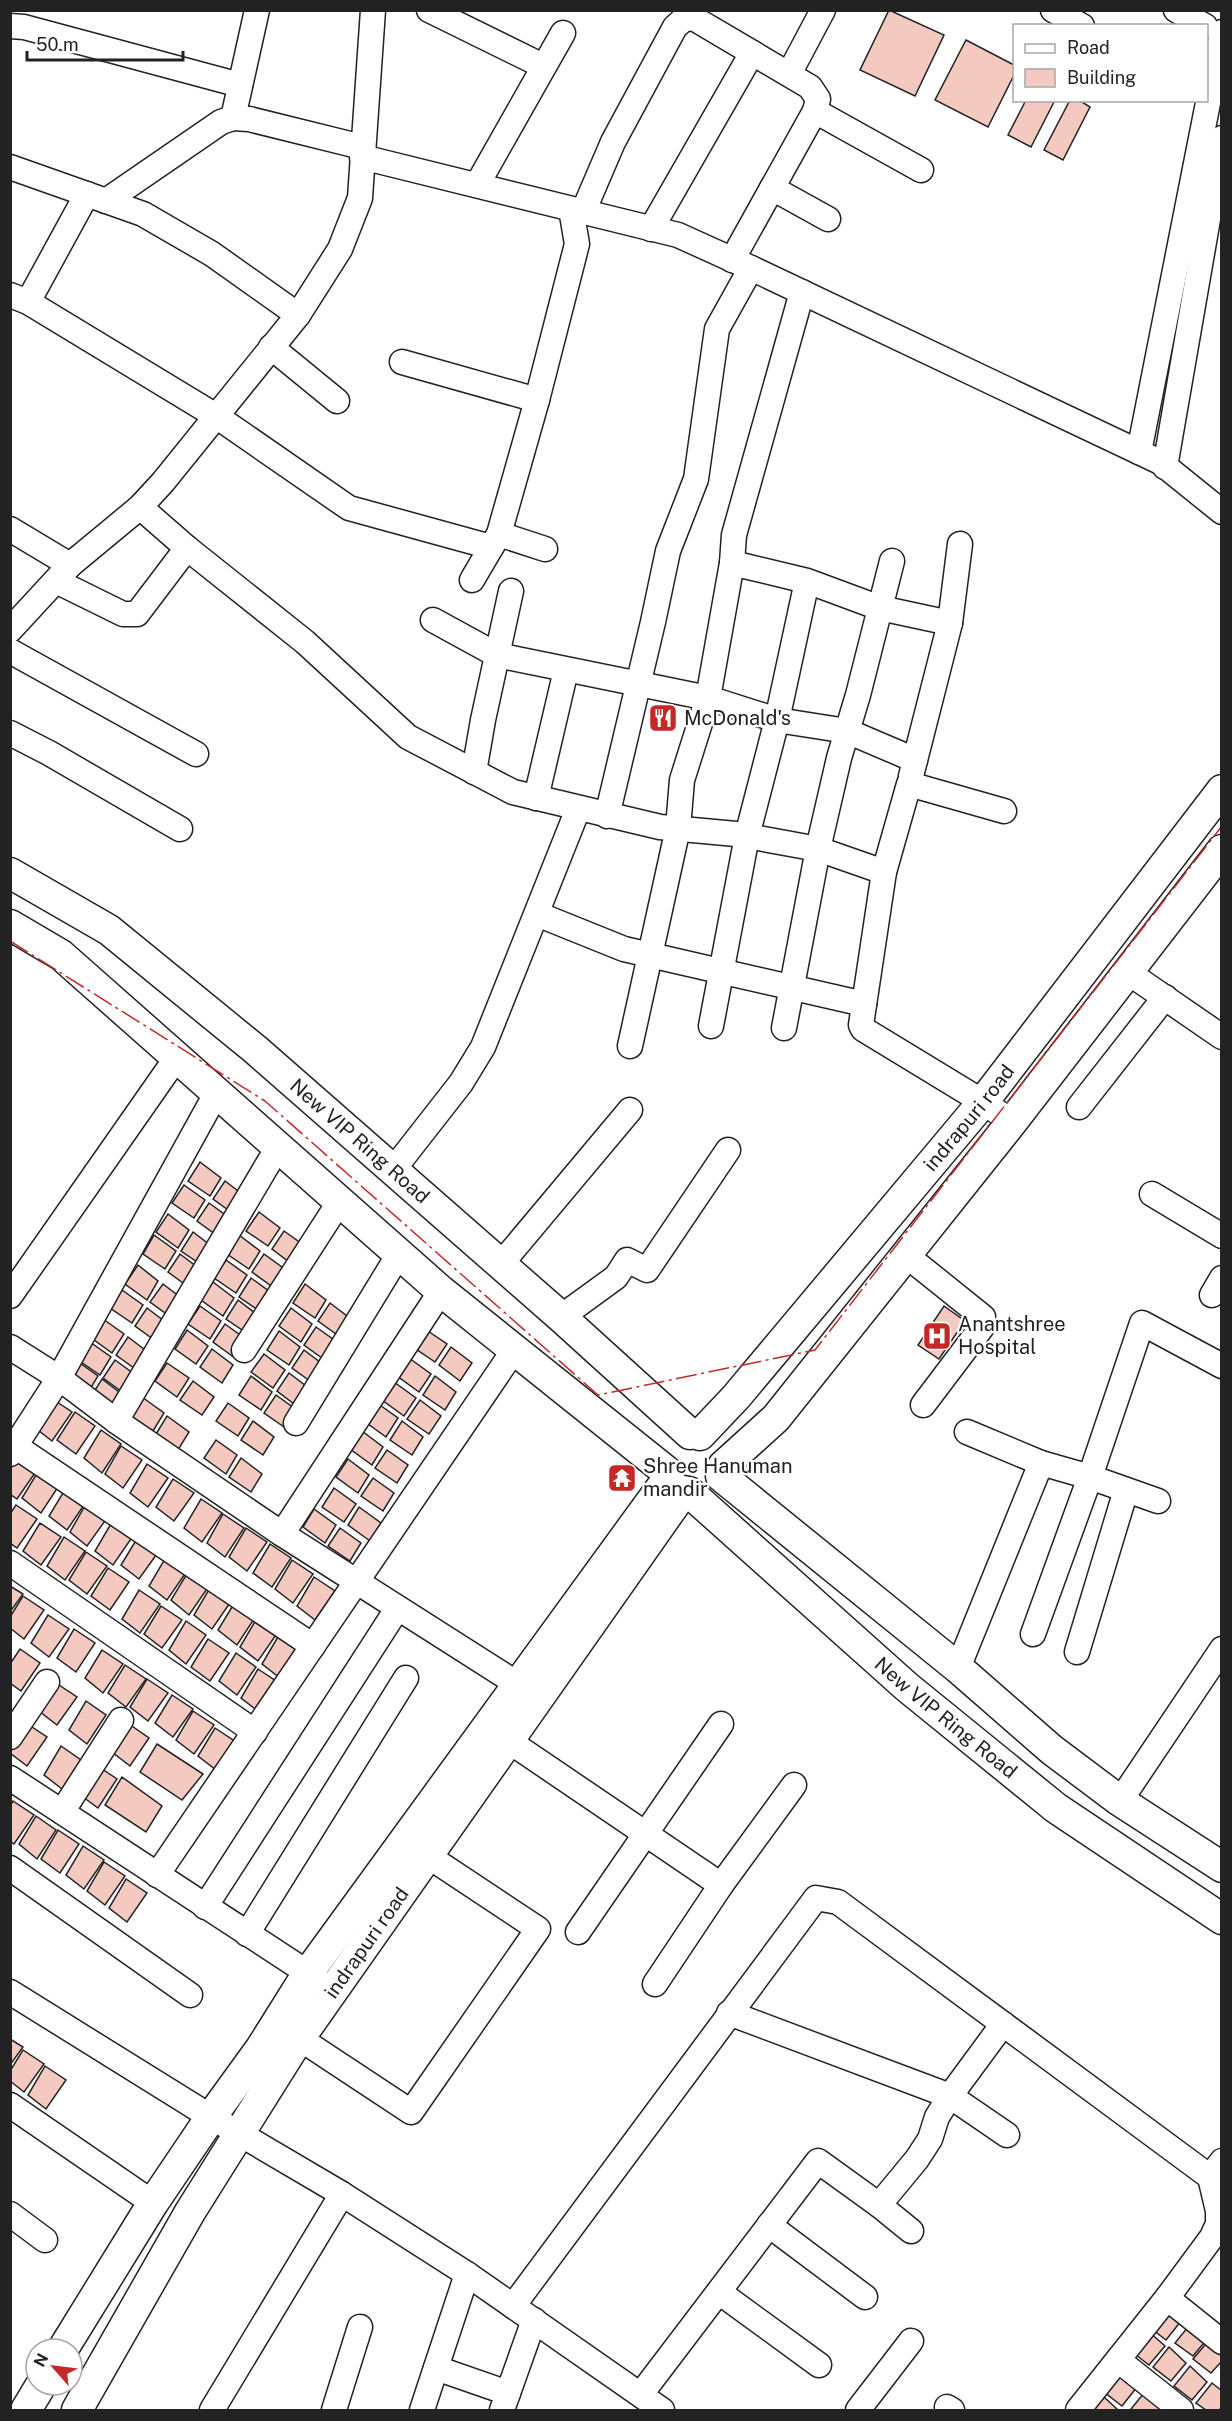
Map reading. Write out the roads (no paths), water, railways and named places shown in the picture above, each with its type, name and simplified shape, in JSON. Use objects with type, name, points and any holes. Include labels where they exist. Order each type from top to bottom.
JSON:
[{"type":"main road","name":"indrapuri road","points":[[695,1435],[736,1397],[983,1102],[1221,790]]},
{"type":"main road","name":"indrapuri road","points":[[722,1471],[776,1418],[907,1256],[1221,850]]},
{"type":"main road","name":"New VIP Ring Road","points":[[10,873],[109,930],[256,1050],[695,1435]]},
{"type":"main road","name":"New VIP Ring Road","points":[[10,925],[61,955],[441,1291],[677,1483],[907,1687],[1056,1808],[1221,1919]]},
{"type":"main road","points":[[695,1435],[716,1443],[721,1451],[722,1471],[712,1486],[704,1491],[677,1483],[668,1450],[674,1443],[695,1435]]},
{"type":"main road","points":[[722,1471],[958,1668],[1052,1750],[1119,1801],[1221,1867]]},
{"type":"main road","name":"indrapuri road","points":[[70,2337],[153,2203],[261,2048],[308,1973],[498,1733],[677,1483]]},
{"type":"main road","name":"indrapuri road","points":[[77,2410],[190,2212],[239,2133],[299,2038],[428,1856],[498,1733]]},
{"type":"main road","points":[[26,2410],[34,2397]]},
{"type":"street","points":[[233,118],[257,10]]},
{"type":"street","points":[[14,620],[63,573],[140,507],[297,315],[340,249],[360,198],[373,10]]},
{"type":"street","points":[[429,10],[543,66]]},
{"type":"street","points":[[789,74],[823,10]]},
{"type":"street","points":[[1053,10],[1078,24]]},
{"type":"street","points":[[1176,10],[1202,24]]},
{"type":"street","points":[[472,580],[495,540],[537,400],[577,244],[577,210],[675,27],[684,18],[695,19],[810,87],[818,99],[815,111],[772,188],[717,329],[696,479],[668,551],[607,816]]},
{"type":"street","points":[[10,26],[24,27],[240,85]]},
{"type":"street","points":[[477,185],[563,33]]},
{"type":"street","points":[[1138,452],[1213,93],[1221,33]]},
{"type":"street","points":[[651,229],[752,53]]},
{"type":"street","points":[[815,111],[921,170]]},
{"type":"street","points":[[545,549],[349,508],[216,416],[19,298],[96,197],[221,122],[233,118],[249,119],[477,185],[678,235],[1138,452],[1165,467],[1221,512]]},
{"type":"street","points":[[1165,467],[1221,138]]},
{"type":"street","points":[[10,167],[143,214],[212,254],[297,315]]},
{"type":"street","points":[[772,188],[828,219]]},
{"type":"street","points":[[630,1046],[678,828],[682,780],[708,698],[732,563],[734,535],[802,292]]},
{"type":"street","points":[[271,347],[337,401]]},
{"type":"street","points":[[402,362],[537,400]]},
{"type":"street","points":[[140,507],[187,548],[305,642],[408,737],[513,792],[607,816],[678,828],[747,836],[818,849],[884,872]]},
{"type":"street","points":[[10,529],[63,573],[123,614],[137,614],[187,548]]},
{"type":"street","points":[[960,544],[950,624],[884,872],[861,1025],[863,1029],[1012,1122]]},
{"type":"street","points":[[784,1028],[818,849],[892,561]]},
{"type":"street","points":[[732,563],[807,581],[880,608],[950,624]]},
{"type":"street","points":[[711,1026],[747,836],[777,720],[807,581]]},
{"type":"street","points":[[474,772],[511,591]]},
{"type":"street","points":[[433,620],[497,655],[708,698],[777,720],[848,731],[915,760]]},
{"type":"street","points":[[10,651],[196,754]]},
{"type":"street","points":[[536,798],[566,670]]},
{"type":"street","points":[[10,734],[49,753],[180,829]]},
{"type":"street","points":[[909,784],[1004,811]]},
{"type":"street","points":[[393,1170],[473,1065],[483,1047],[579,809]]},
{"type":"street","points":[[537,914],[624,949],[864,1004]]},
{"type":"street","points":[[1126,971],[1221,1037]]},
{"type":"street","points":[[1079,1107],[1165,997]]},
{"type":"street","points":[[10,1296],[177,1057]]},
{"type":"street","points":[[217,1092],[59,1378],[13,1450],[313,1646]]},
{"type":"street","points":[[501,1264],[630,1110]]},
{"type":"street","points":[[116,1421],[278,1147]]},
{"type":"street","points":[[561,1317],[616,1277],[627,1260],[647,1270],[728,1150]]},
{"type":"street","points":[[1152,1194],[1221,1236]]},
{"type":"street","points":[[244,1350],[340,1202]]},
{"type":"street","points":[[296,1423],[399,1254]]},
{"type":"street","points":[[907,1256],[983,1317],[982,1327],[923,1405]]},
{"type":"street","points":[[282,1534],[441,1291]]},
{"type":"street","points":[[1032,1634],[1090,1477],[1142,1323],[1221,1366]]},
{"type":"street","points":[[10,1347],[59,1378],[116,1421],[282,1534],[529,1691]]},
{"type":"street","points":[[157,1875],[514,1350]]},
{"type":"street","points":[[967,1432],[1041,1463],[1090,1477],[1158,1501]]},
{"type":"street","points":[[958,1668],[1041,1463]]},
{"type":"street","points":[[1077,1652],[1126,1490]]},
{"type":"street","points":[[10,1563],[255,1732]]},
{"type":"street","points":[[205,1907],[397,1609]]},
{"type":"street","points":[[1119,1801],[1221,1649]]},
{"type":"street","points":[[248,1934],[406,1678]]},
{"type":"street","points":[[10,1737],[47,1682]]},
{"type":"street","points":[[62,1812],[122,1719]]},
{"type":"street","points":[[578,1932],[721,1724]]},
{"type":"street","points":[[498,1733],[721,1885]]},
{"type":"street","points":[[10,1778],[308,1973],[332,1992]]},
{"type":"street","points":[[655,1984],[721,1885],[794,1785]]},
{"type":"street","points":[[299,2038],[411,2112],[538,1929],[428,1856]]},
{"type":"street","points":[[11,1870],[190,1995]]},
{"type":"street","points":[[513,2306],[816,1898],[838,1902],[1003,2024],[1216,2169],[1217,2241],[1167,2298],[1078,2410]]},
{"type":"street","points":[[10,1992],[211,2117],[342,2194],[467,2274],[662,2410]]},
{"type":"street","points":[[729,2013],[950,2096],[1007,2135]]},
{"type":"street","points":[[879,2205],[917,2159],[930,2139],[937,2117],[950,2096],[1003,2024]]},
{"type":"street","points":[[10,2105],[153,2203]]},
{"type":"street","points":[[641,2394],[818,2161],[911,2231]]},
{"type":"street","points":[[212,2410],[342,2194]]},
{"type":"street","points":[[10,2214],[45,2240]]},
{"type":"street","points":[[769,2225],[865,2297]]},
{"type":"street","points":[[422,2410],[467,2274]]},
{"type":"street","points":[[718,2292],[819,2365]]},
{"type":"street","points":[[1167,2298],[1221,2342]]},
{"type":"street","points":[[436,2368],[505,2402],[534,2320]]},
{"type":"street","points":[[334,2410],[360,2327]]},
{"type":"street","points":[[858,2410],[911,2341]]},
{"type":"street","points":[[1118,2360],[1181,2410]]},
{"type":"place","name":"McDonald's","points":[[663,718]]},
{"type":"place","name":"Anantshree Hospital","points":[[937,1336]]},
{"type":"place","name":"Shree Hanuman mandir","points":[[622,1478]]}]
